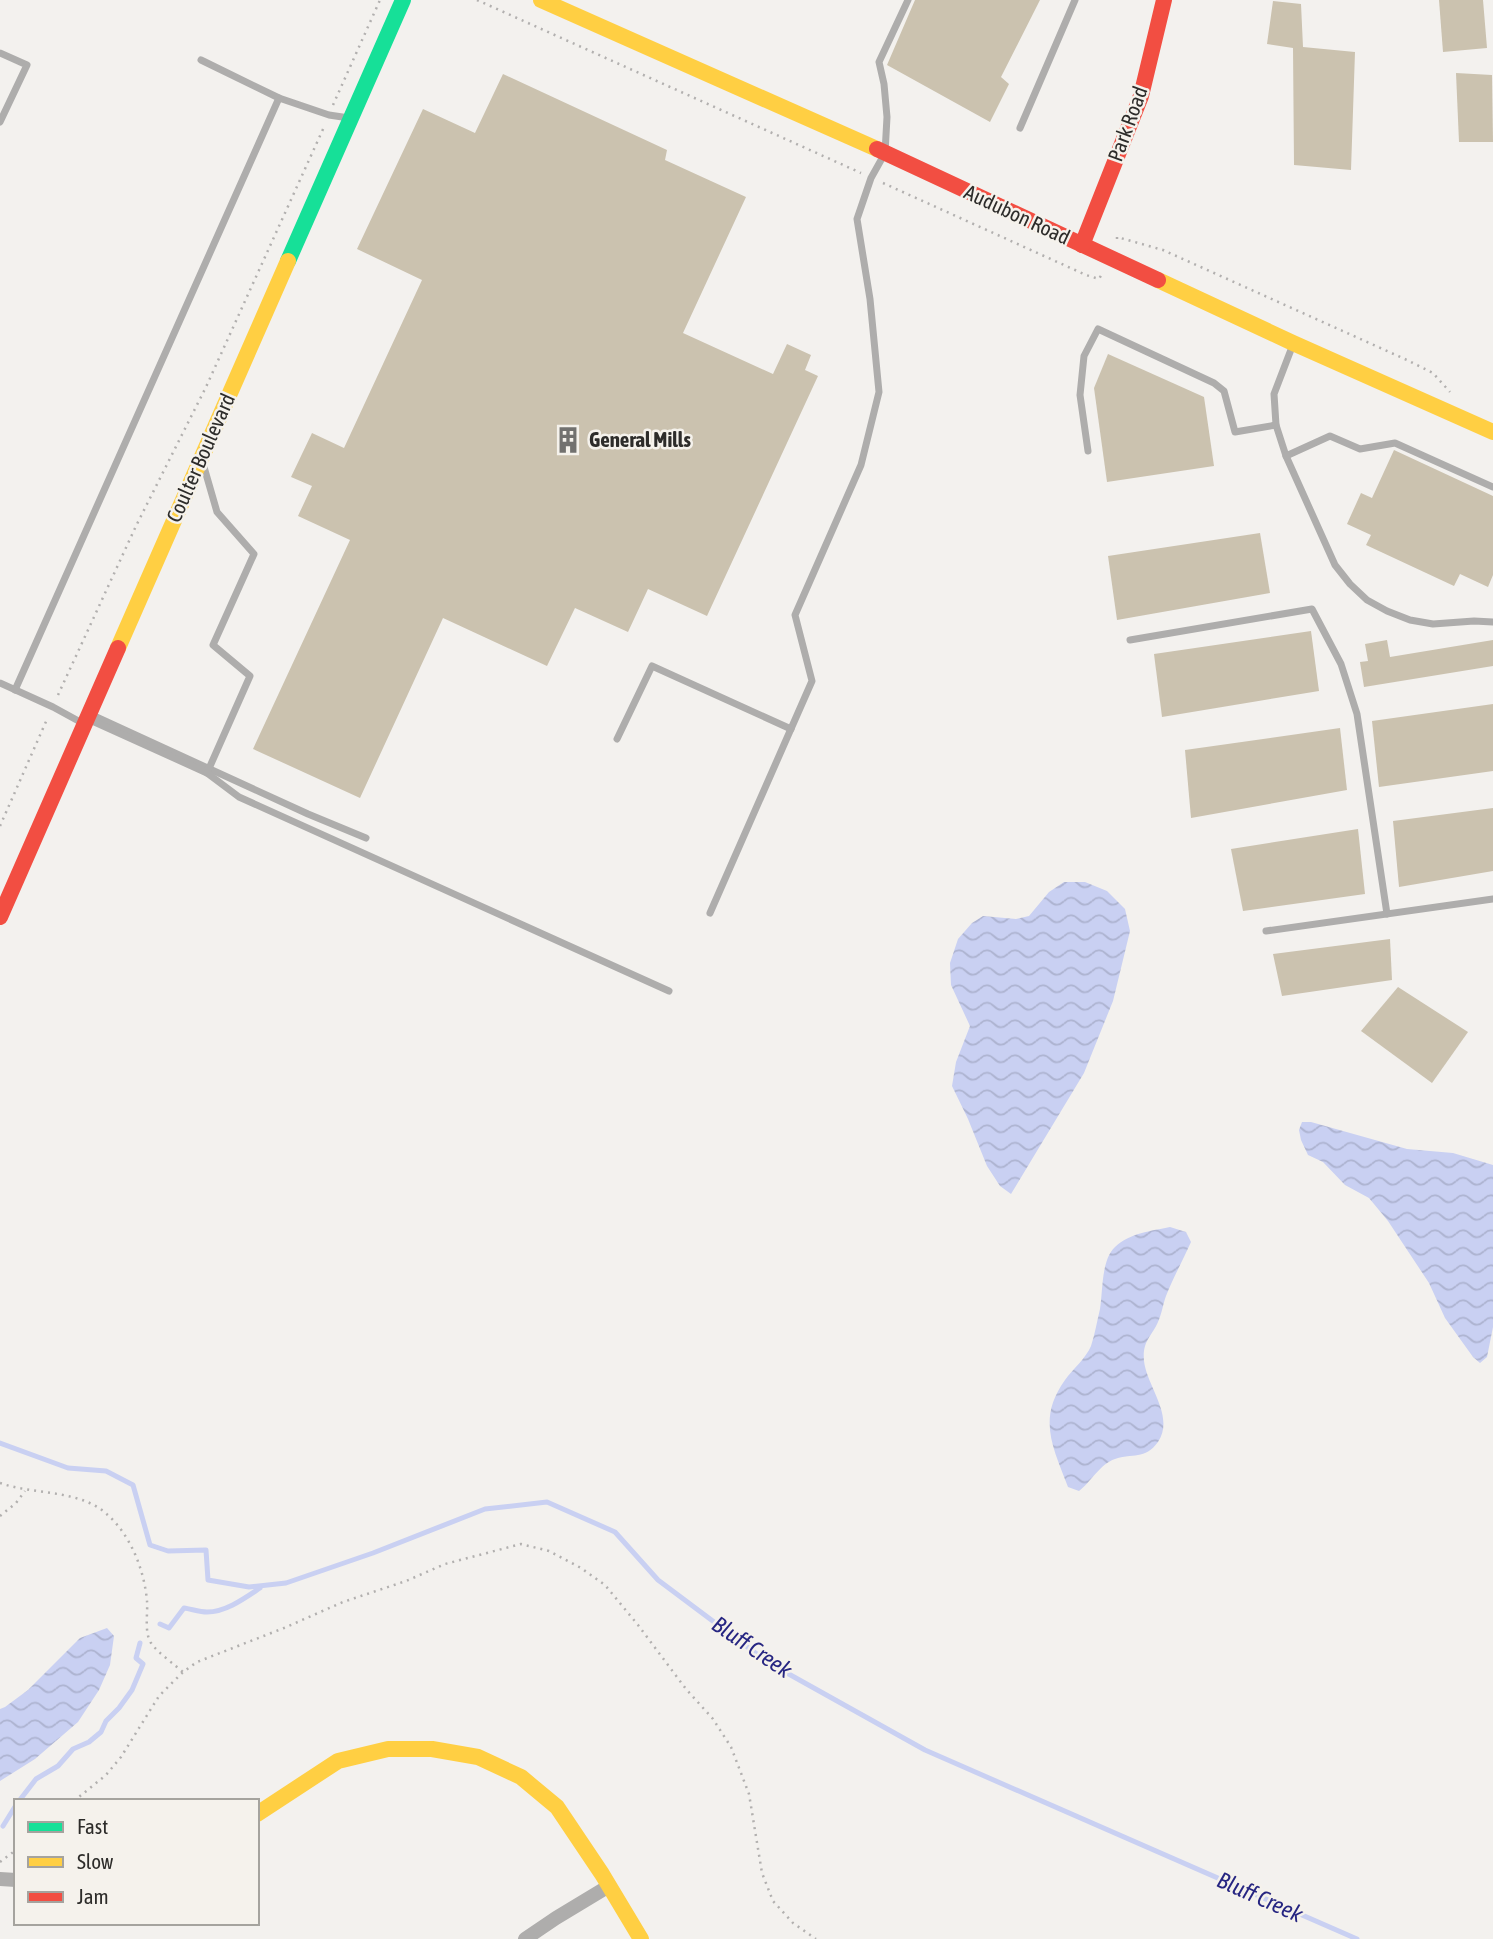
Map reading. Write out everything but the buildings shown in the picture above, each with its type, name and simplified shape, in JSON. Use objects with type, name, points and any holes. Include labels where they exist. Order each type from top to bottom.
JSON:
[{"type":"street","name":"Coulter Boulevard","points":[[0,917],[6,887],[87,718],[403,0]]},
{"type":"street","name":"Audubon Road","points":[[541,0],[885,153],[1293,343],[1493,432]]},
{"type":"street","name":"Park Road","points":[[1082,245],[1141,96],[1164,0]]},
{"type":"street","points":[[259,1813],[338,1762],[388,1749],[432,1749],[478,1757],[521,1777],[557,1807],[640,1939]]},
{"type":"street","points":[[526,1939],[609,1886]]},
{"type":"lane","points":[[710,913],[812,681],[795,615],[861,466],[879,393],[870,299],[857,219],[871,178],[885,153],[887,117],[879,62],[908,0]]},
{"type":"lane","points":[[1020,128],[1075,0]]},
{"type":"lane","points":[[0,54],[27,65],[0,122]]},
{"type":"lane","points":[[201,60],[279,98],[329,115],[350,118]]},
{"type":"lane","points":[[15,690],[279,98]]},
{"type":"lane","points":[[1088,451],[1080,395],[1084,356],[1098,329],[1214,383],[1224,391],[1234,432],[1276,425]]},
{"type":"lane","points":[[1293,343],[1274,394],[1276,425],[1286,456],[1335,565],[1349,584],[1367,600],[1410,620],[1433,624],[1493,622]]},
{"type":"lane","points":[[1286,456],[1330,436],[1360,449],[1395,443],[1493,487]]},
{"type":"lane","points":[[201,457],[217,512],[254,554],[213,645],[250,676],[208,771]]},
{"type":"lane","points":[[1130,640],[1312,610],[1341,664],[1357,714],[1387,914]]},
{"type":"lane","points":[[617,739],[652,666],[791,729]]},
{"type":"lane","points":[[0,683],[366,838]]},
{"type":"lane","points":[[208,771],[239,797],[669,991]]},
{"type":"lane","points":[[1266,931],[1493,899]]},
{"type":"path","points":[[0,826],[136,526],[206,387],[380,0]]},
{"type":"path","points":[[0,1483],[25,1491],[77,1499],[99,1508],[119,1527],[143,1573],[151,1643],[183,1672]]},
{"type":"path","points":[[0,1516],[16,1503],[25,1491]]},
{"type":"path","points":[[76,1799],[114,1766],[159,1696],[197,1662],[343,1602],[406,1581],[445,1564],[521,1544],[549,1551],[581,1568],[605,1586],[713,1719],[731,1747],[749,1794],[762,1874],[773,1901],[793,1923],[816,1939]]},
{"type":"water","points":[[1064,882],[1085,882],[1107,891],[1125,909],[1130,931],[1113,1001],[1084,1073],[1011,1194],[1000,1186],[987,1166],[952,1086],[956,1062],[970,1026],[951,985],[950,963],[958,939],[972,923],[983,916],[1016,919],[1029,916],[1049,892]]},
{"type":"water","points":[[1302,1122],[1311,1122],[1407,1149],[1453,1153],[1493,1165],[1493,1327],[1487,1357],[1480,1363],[1445,1318],[1429,1283],[1388,1221],[1369,1198],[1345,1185],[1323,1162],[1308,1155],[1299,1130]]},
{"type":"water","points":[[1170,1227],[1186,1232],[1191,1242],[1169,1289],[1158,1322],[1144,1348],[1146,1371],[1162,1412],[1162,1432],[1158,1442],[1148,1451],[1110,1461],[1079,1491],[1068,1487],[1050,1433],[1052,1408],[1056,1394],[1091,1346],[1107,1260],[1121,1242],[1141,1233]]},
{"type":"water","points":[[107,1628],[114,1636],[110,1665],[99,1690],[78,1722],[35,1759],[0,1781],[0,1709],[28,1690],[80,1638]]},
{"type":"waterway","name":"Bluff Creek","points":[[0,1443],[68,1468],[106,1471],[133,1485],[150,1545],[168,1551],[206,1550],[208,1580],[249,1587],[286,1583],[373,1553],[485,1509],[547,1502],[615,1532],[658,1580],[769,1663],[925,1750],[1357,1939]]},
{"type":"waterway","name":"Bluff Creek","points":[[160,1624],[169,1628],[184,1608],[207,1612],[221,1610],[260,1588]]},
{"type":"waterway","name":"Bluff Creek","points":[[21,1799],[36,1779],[58,1766],[73,1749],[89,1742],[101,1732],[106,1721],[132,1690],[143,1664],[136,1658],[140,1643]]},
{"type":"waterway","name":"Bluff Creek","points":[[3,1826],[14,1808]]},
{"type":"traffic: fast","points":[[288,261],[403,0]]},
{"type":"traffic: slow","points":[[541,0],[877,149]]},
{"type":"traffic: slow","points":[[118,648],[288,261]]},
{"type":"traffic: slow","points":[[1158,280],[1493,432]]},
{"type":"traffic: slow","points":[[259,1813],[338,1761],[388,1749],[432,1749],[478,1757],[521,1777],[557,1807],[641,1939]]},
{"type":"traffic: jam","points":[[1082,245],[1141,96],[1164,0]]},
{"type":"traffic: jam","points":[[877,149],[1158,280]]},
{"type":"traffic: jam","points":[[0,917],[118,648]]},
{"type":"place","name":"General Mills","points":[[568,440]]}]
